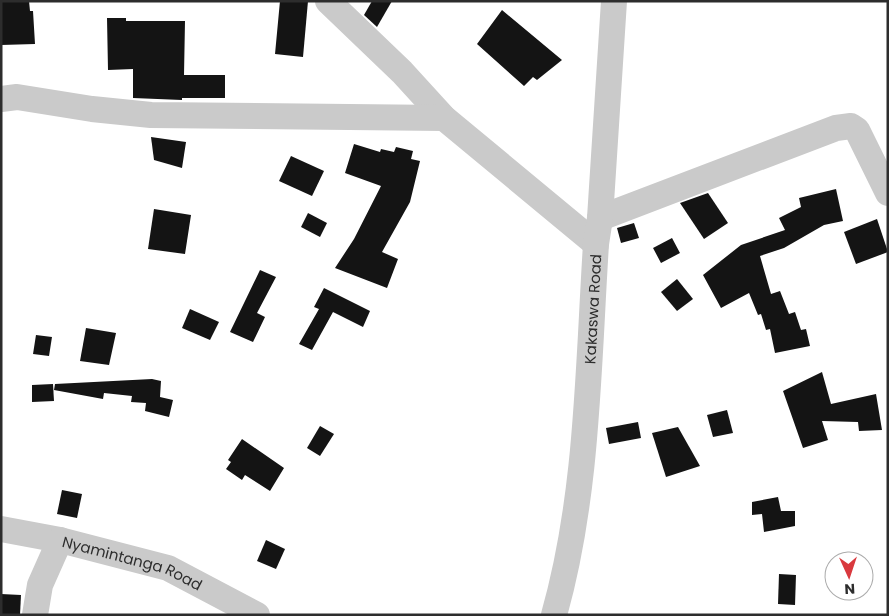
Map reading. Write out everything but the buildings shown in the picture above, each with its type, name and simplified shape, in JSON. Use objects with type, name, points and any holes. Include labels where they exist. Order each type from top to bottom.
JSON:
[{"type":"street","points":[[328,1],[402,72],[444,118],[596,244]]},
{"type":"street","name":"Kakaswa Road","points":[[554,615],[566,573],[584,453],[596,244],[600,218],[614,1]]},
{"type":"street","points":[[1,99],[17,97],[92,109],[151,115],[444,118]]},
{"type":"street","points":[[600,218],[836,128],[851,126],[857,130],[888,193]]},
{"type":"street","name":"Nyamintanga Road","points":[[1,529],[60,540],[168,568],[257,615]]},
{"type":"street","points":[[35,615],[40,585],[60,540]]}]
